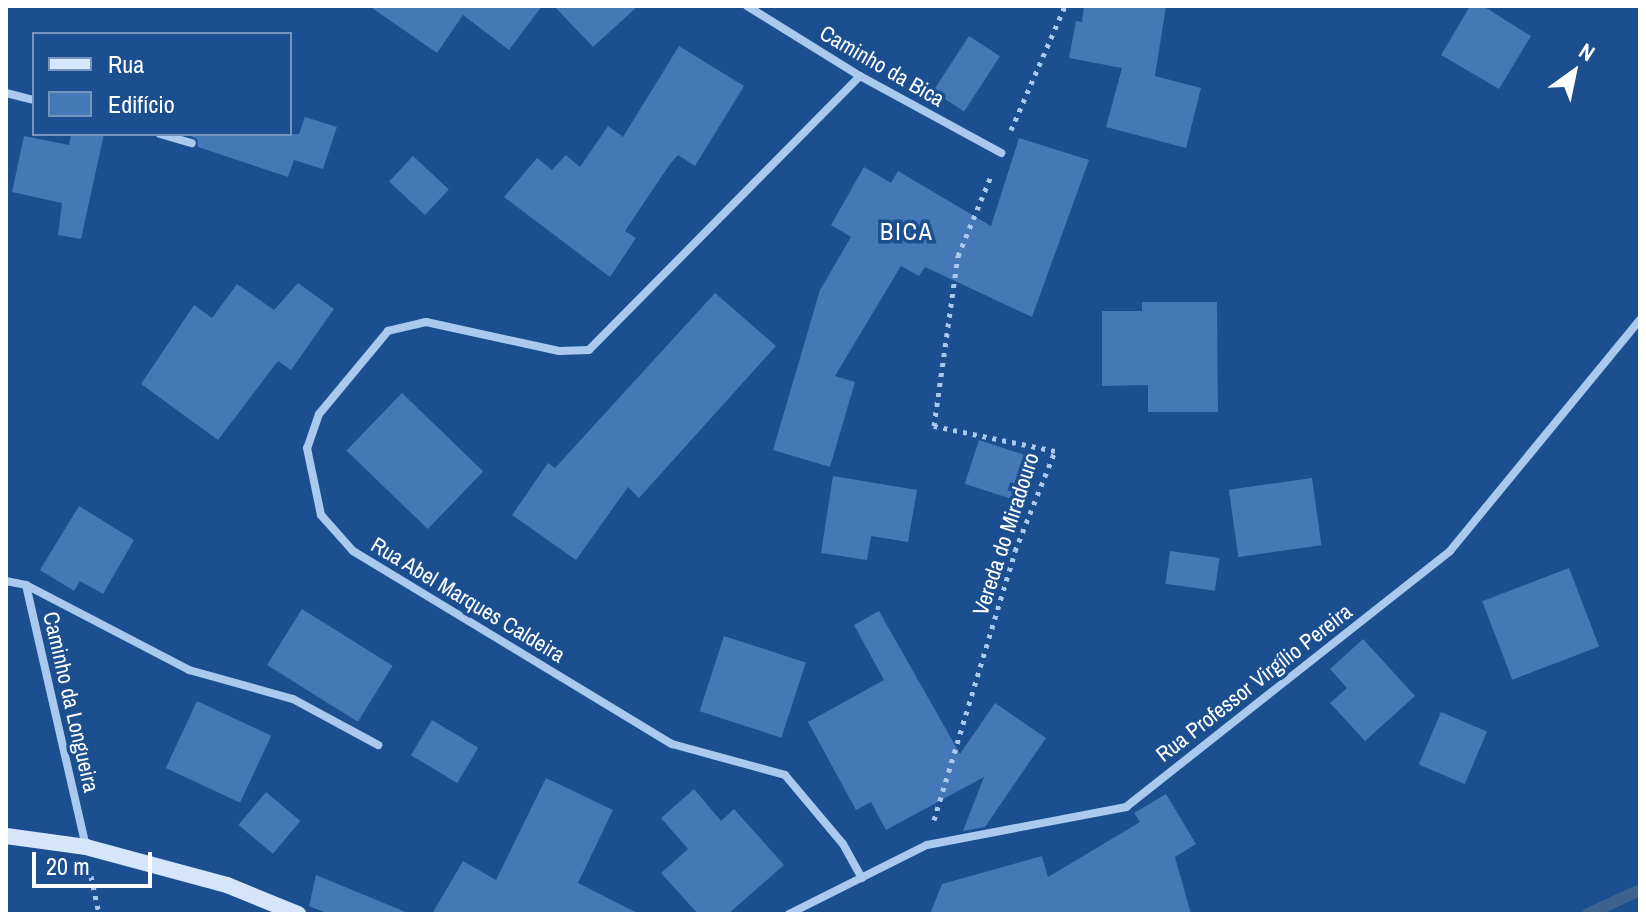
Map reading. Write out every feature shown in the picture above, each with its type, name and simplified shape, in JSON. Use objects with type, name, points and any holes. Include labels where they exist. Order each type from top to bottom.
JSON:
[{"type":"street","name":"Caminho da Bica","points":[[747,6],[860,76],[1001,153]]},
{"type":"street","name":"Rua Abel Marques Caldeira","points":[[860,76],[589,350],[559,351],[426,322],[388,331],[319,414],[307,448],[321,515],[353,551],[672,744],[785,775],[843,844],[862,878]]},
{"type":"street","points":[[6,93],[32,100]]},
{"type":"street","points":[[167,136],[192,143]]},
{"type":"street","name":"Rua Professor Virgílio Pereira","points":[[789,914],[927,845],[1126,807],[1450,551],[1640,320]]},
{"type":"street","name":"Caminho da Longueira","points":[[6,581],[26,585],[86,847]]},
{"type":"street","points":[[26,585],[189,670],[293,699],[378,745]]},
{"type":"street","points":[[6,836],[86,847],[227,885],[298,914]]},
{"type":"path","name":"Vereda do Miradouro","points":[[927,845],[1015,551],[1055,451],[934,426],[958,256],[1065,6]]},
{"type":"building","points":[[369,6],[542,6],[509,50],[463,15],[437,53]]},
{"type":"building","points":[[554,6],[638,6],[593,47]]},
{"type":"building","points":[[1084,6],[1166,6],[1155,76],[1201,88],[1186,148],[1106,127],[1122,68],[1069,58],[1076,21],[1082,22]]},
{"type":"building","points":[[1470,6],[1483,6],[1531,36],[1499,89],[1441,55]]},
{"type":"building","points":[[969,36],[1000,56],[964,112],[933,91]]},
{"type":"building","points":[[679,46],[744,86],[695,166],[678,155],[670,164],[625,231],[636,238],[610,277],[504,197],[537,158],[552,170],[566,155],[580,167],[608,126],[623,137]]},
{"type":"building","points":[[305,117],[337,127],[323,169],[294,160],[288,177],[198,147],[197,139],[190,136],[292,136],[299,134]]},
{"type":"building","points":[[24,136],[69,145],[71,136],[104,136],[81,239],[58,235],[62,203],[12,192]]},
{"type":"building","points":[[1019,138],[1089,160],[1032,317],[925,267],[919,276],[901,266],[835,376],[855,382],[830,467],[773,450],[820,290],[851,237],[831,225],[864,167],[891,183],[898,171],[991,226]]},
{"type":"building","points":[[413,156],[449,189],[425,215],[389,182]]},
{"type":"building","points":[[298,283],[334,309],[291,370],[278,361],[218,440],[141,384],[194,305],[212,318],[237,284],[274,310]]},
{"type":"building","points":[[715,293],[776,346],[639,498],[628,487],[576,560],[512,515],[548,463],[555,468]]},
{"type":"building","points":[[1142,302],[1217,302],[1218,412],[1148,412],[1148,385],[1102,386],[1102,311],[1142,311]]},
{"type":"building","points":[[402,393],[483,471],[428,529],[346,451]]},
{"type":"building","points":[[979,440],[1030,457],[1016,500],[965,484]]},
{"type":"building","points":[[833,476],[917,490],[908,542],[871,536],[867,560],[821,553]]},
{"type":"building","points":[[1312,478],[1321,545],[1238,557],[1229,490]]},
{"type":"building","points":[[79,506],[134,540],[103,594],[80,581],[74,591],[40,570]]},
{"type":"building","points":[[1170,551],[1220,558],[1215,591],[1165,584]]},
{"type":"building","points":[[1569,568],[1599,646],[1512,680],[1482,601]]},
{"type":"building","points":[[302,609],[393,666],[358,722],[267,665]]},
{"type":"building","points":[[879,611],[960,754],[995,703],[1046,738],[985,827],[963,831],[984,777],[886,830],[871,802],[856,810],[808,722],[884,680],[854,625]]},
{"type":"building","points":[[724,636],[806,663],[781,738],[700,711]]},
{"type":"building","points":[[1363,639],[1415,696],[1365,741],[1330,703],[1347,688],[1330,669]]},
{"type":"building","points":[[197,701],[271,736],[240,803],[166,768]]},
{"type":"building","points":[[1441,712],[1487,732],[1465,784],[1419,764]]},
{"type":"building","points":[[432,720],[478,748],[457,783],[411,755]]},
{"type":"building","points":[[546,778],[613,810],[578,883],[639,914],[432,914],[463,861],[496,880]]},
{"type":"building","points":[[694,789],[721,821],[734,809],[784,865],[728,914],[698,914],[661,873],[688,849],[661,818]]},
{"type":"building","points":[[266,792],[300,821],[273,854],[238,825]]},
{"type":"building","points":[[1166,794],[1196,844],[1175,857],[1191,914],[930,914],[942,884],[1042,856],[1048,877],[1140,822],[1134,813]]},
{"type":"building","points":[[316,875],[408,914],[329,914],[309,906]]},
{"type":"waterway","points":[[1588,914],[1640,890]]},
{"type":"district","name":"BICA","points":[[907,232]]}]
